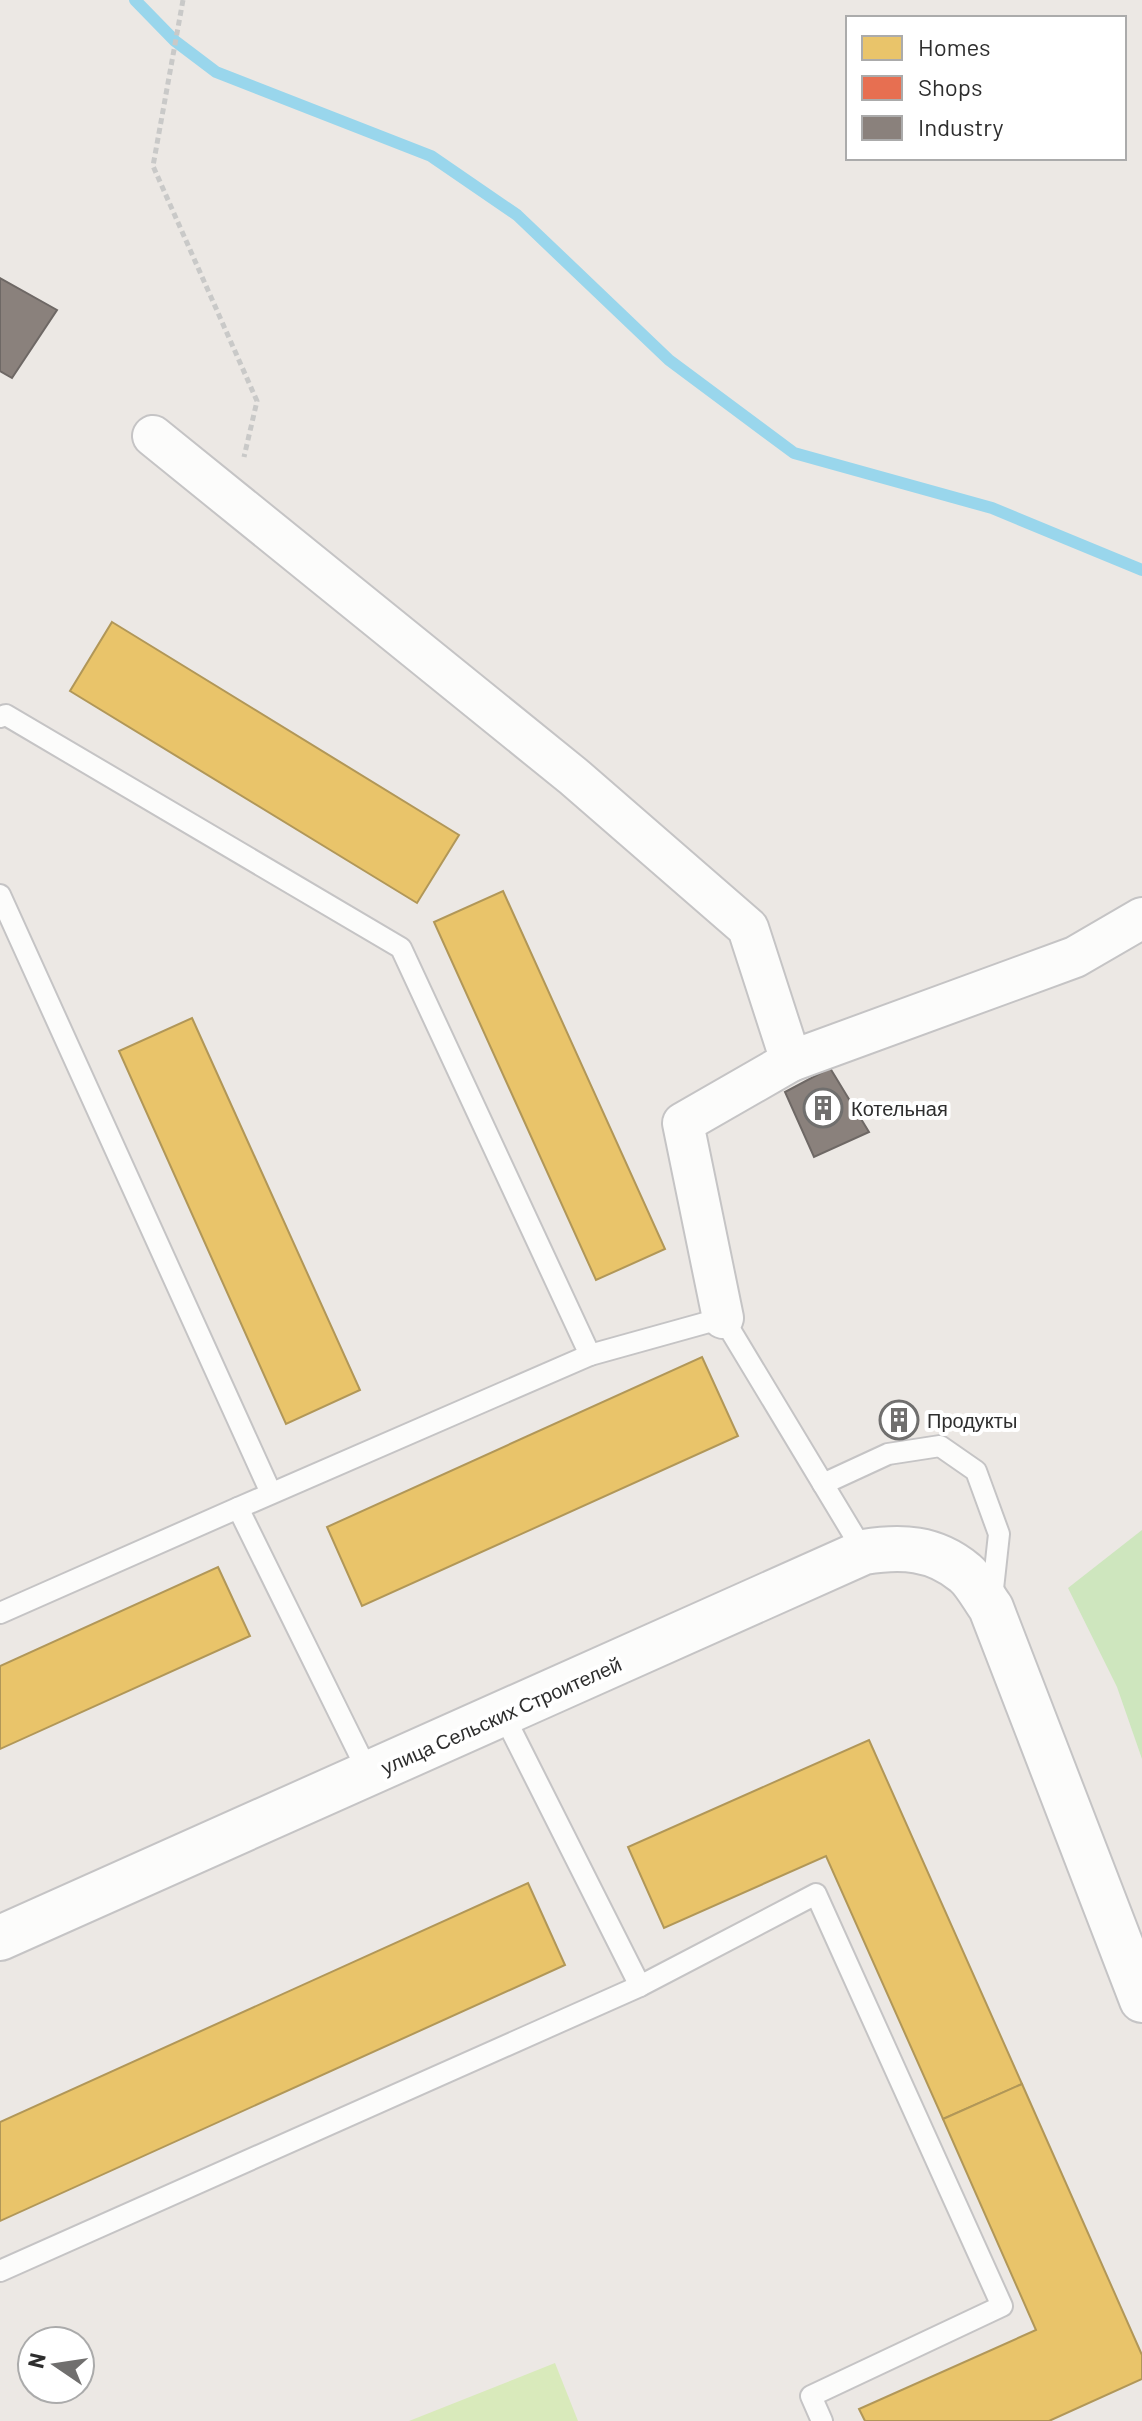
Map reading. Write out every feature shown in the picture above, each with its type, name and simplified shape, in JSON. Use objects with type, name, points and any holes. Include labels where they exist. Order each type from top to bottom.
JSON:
[{"type":"street","points":[[153,436],[573,776],[748,928],[791,1061]]},
{"type":"street","points":[[723,1318],[683,1123],[791,1061],[1075,957],[1142,918]]},
{"type":"street","name":"улица Сельских Строителей","points":[[0,1938],[864,1552],[896,1547],[929,1553],[966,1573],[991,1608],[1142,2000]]},
{"type":"lane","points":[[0,717],[6,715],[401,948],[590,1355]]},
{"type":"lane","points":[[0,895],[271,1493]]},
{"type":"lane","points":[[0,1613],[590,1355],[723,1318],[864,1552]]},
{"type":"lane","points":[[823,1484],[888,1454],[940,1446],[976,1471],[999,1534],[991,1608]]},
{"type":"lane","points":[[238,1508],[369,1774]]},
{"type":"lane","points":[[503,1714],[640,1986]]},
{"type":"lane","points":[[0,2271],[640,1986],[816,1894],[1002,2306],[811,2396],[822,2421]]},
{"type":"path","points":[[183,0],[153,166],[257,401],[234,502]]},
{"type":"green space","points":[[1142,1530],[1142,1759],[1117,1687],[1068,1588]]},
{"type":"green space","points":[[555,2363],[578,2421],[409,2421]]},
{"type":"building: Homes","points":[[112,622],[459,835],[417,903],[70,691]]},
{"type":"building: Homes","points":[[503,891],[665,1249],[596,1280],[434,922]]},
{"type":"building: Homes","points":[[192,1018],[360,1390],[286,1424],[119,1051]]},
{"type":"building: Homes","points":[[702,1357],[738,1436],[362,1606],[327,1527]]},
{"type":"building: Homes","points":[[218,1567],[250,1636],[0,1749],[0,1666]]},
{"type":"building: Homes","points":[[869,1740],[1022,2084],[943,2119],[826,1856],[664,1928],[628,1847]]},
{"type":"building: Homes","points":[[528,1883],[565,1965],[0,2221],[0,2122]]},
{"type":"building: Homes","points":[[1022,2084],[1142,2355],[1142,2379],[1049,2421],[865,2421],[859,2409],[1036,2330],[943,2119]]},
{"type":"building: Shops","name":"Продукты","points":[[907,1409],[912,1421],[890,1430],[885,1419]]},
{"type":"building: Industry","points":[[0,278],[57,310],[12,378],[0,371]]},
{"type":"building: Industry","name":"Котельная","points":[[830,1068],[869,1132],[814,1157],[785,1092]]},
{"type":"waterway","points":[[135,0],[175,41],[216,72],[431,156],[517,215],[669,360],[794,453],[992,508],[1142,570]]},
{"type":"place","name":"Котельная","points":[[823,1108]]},
{"type":"place","name":"Продукты","points":[[899,1420]]}]
